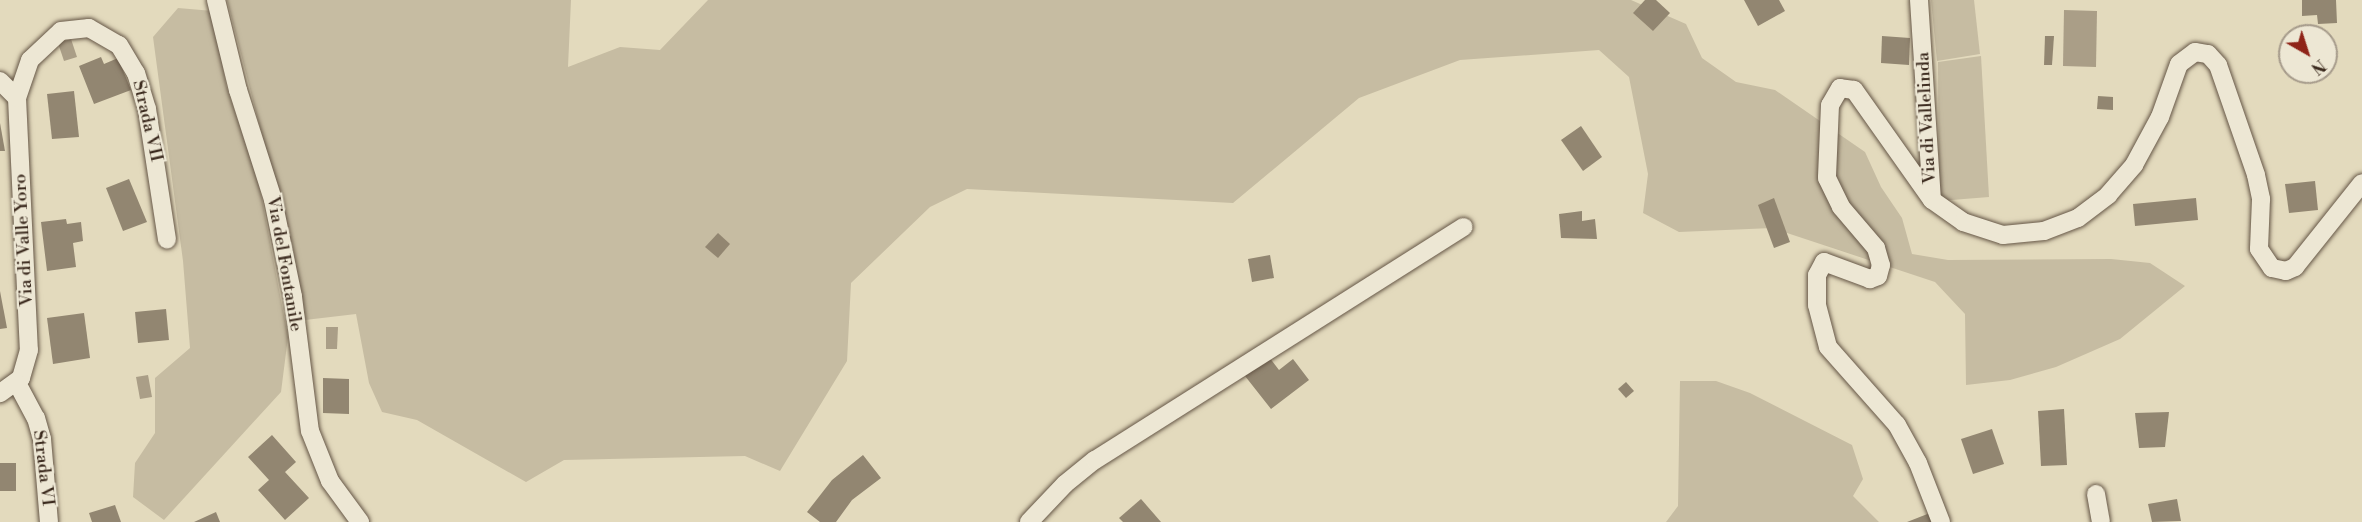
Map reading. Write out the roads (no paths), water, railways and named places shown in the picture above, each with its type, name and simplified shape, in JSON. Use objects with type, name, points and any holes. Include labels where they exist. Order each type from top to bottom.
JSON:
[{"type":"street","name":"Via del Fontanile","points":[[216,0],[238,90],[273,200],[293,297],[310,431],[330,481],[360,522]]},
{"type":"street","name":"Via di Vallelinda","points":[[1919,0],[1932,201]]},
{"type":"street","name":"Strada VII","points":[[17,98],[34,55],[61,31],[89,28],[119,45],[136,73],[147,109],[167,239]]},
{"type":"street","points":[[1932,201],[1963,222],[2004,235],[2044,231],[2078,218],[2108,195],[2134,165],[2155,127],[2179,64],[2195,52],[2208,54],[2218,64],[2256,175],[2261,199],[2259,249],[2272,268],[2286,271],[2295,267],[2362,183]]},
{"type":"street","points":[[0,81],[17,98]]},
{"type":"street","name":"Via di Vallelinda","points":[[1932,201],[1854,90],[1840,88],[1830,105],[1827,178],[1841,207],[1876,248],[1881,265],[1878,276],[1870,279],[1832,262],[1820,266],[1817,305],[1822,333],[1836,358],[1879,401],[1897,425],[1918,463],[1941,522]]},
{"type":"street","name":"Via di Valle Yoro","points":[[17,98],[29,350],[26,370],[17,383]]},
{"type":"street","points":[[1029,522],[1065,484],[1102,455],[1463,227]]},
{"type":"street","points":[[0,393],[17,383]]},
{"type":"street","name":"Strada VI","points":[[17,383],[36,418],[42,439],[49,522]]},
{"type":"street","points":[[2096,494],[2101,522]]}]
